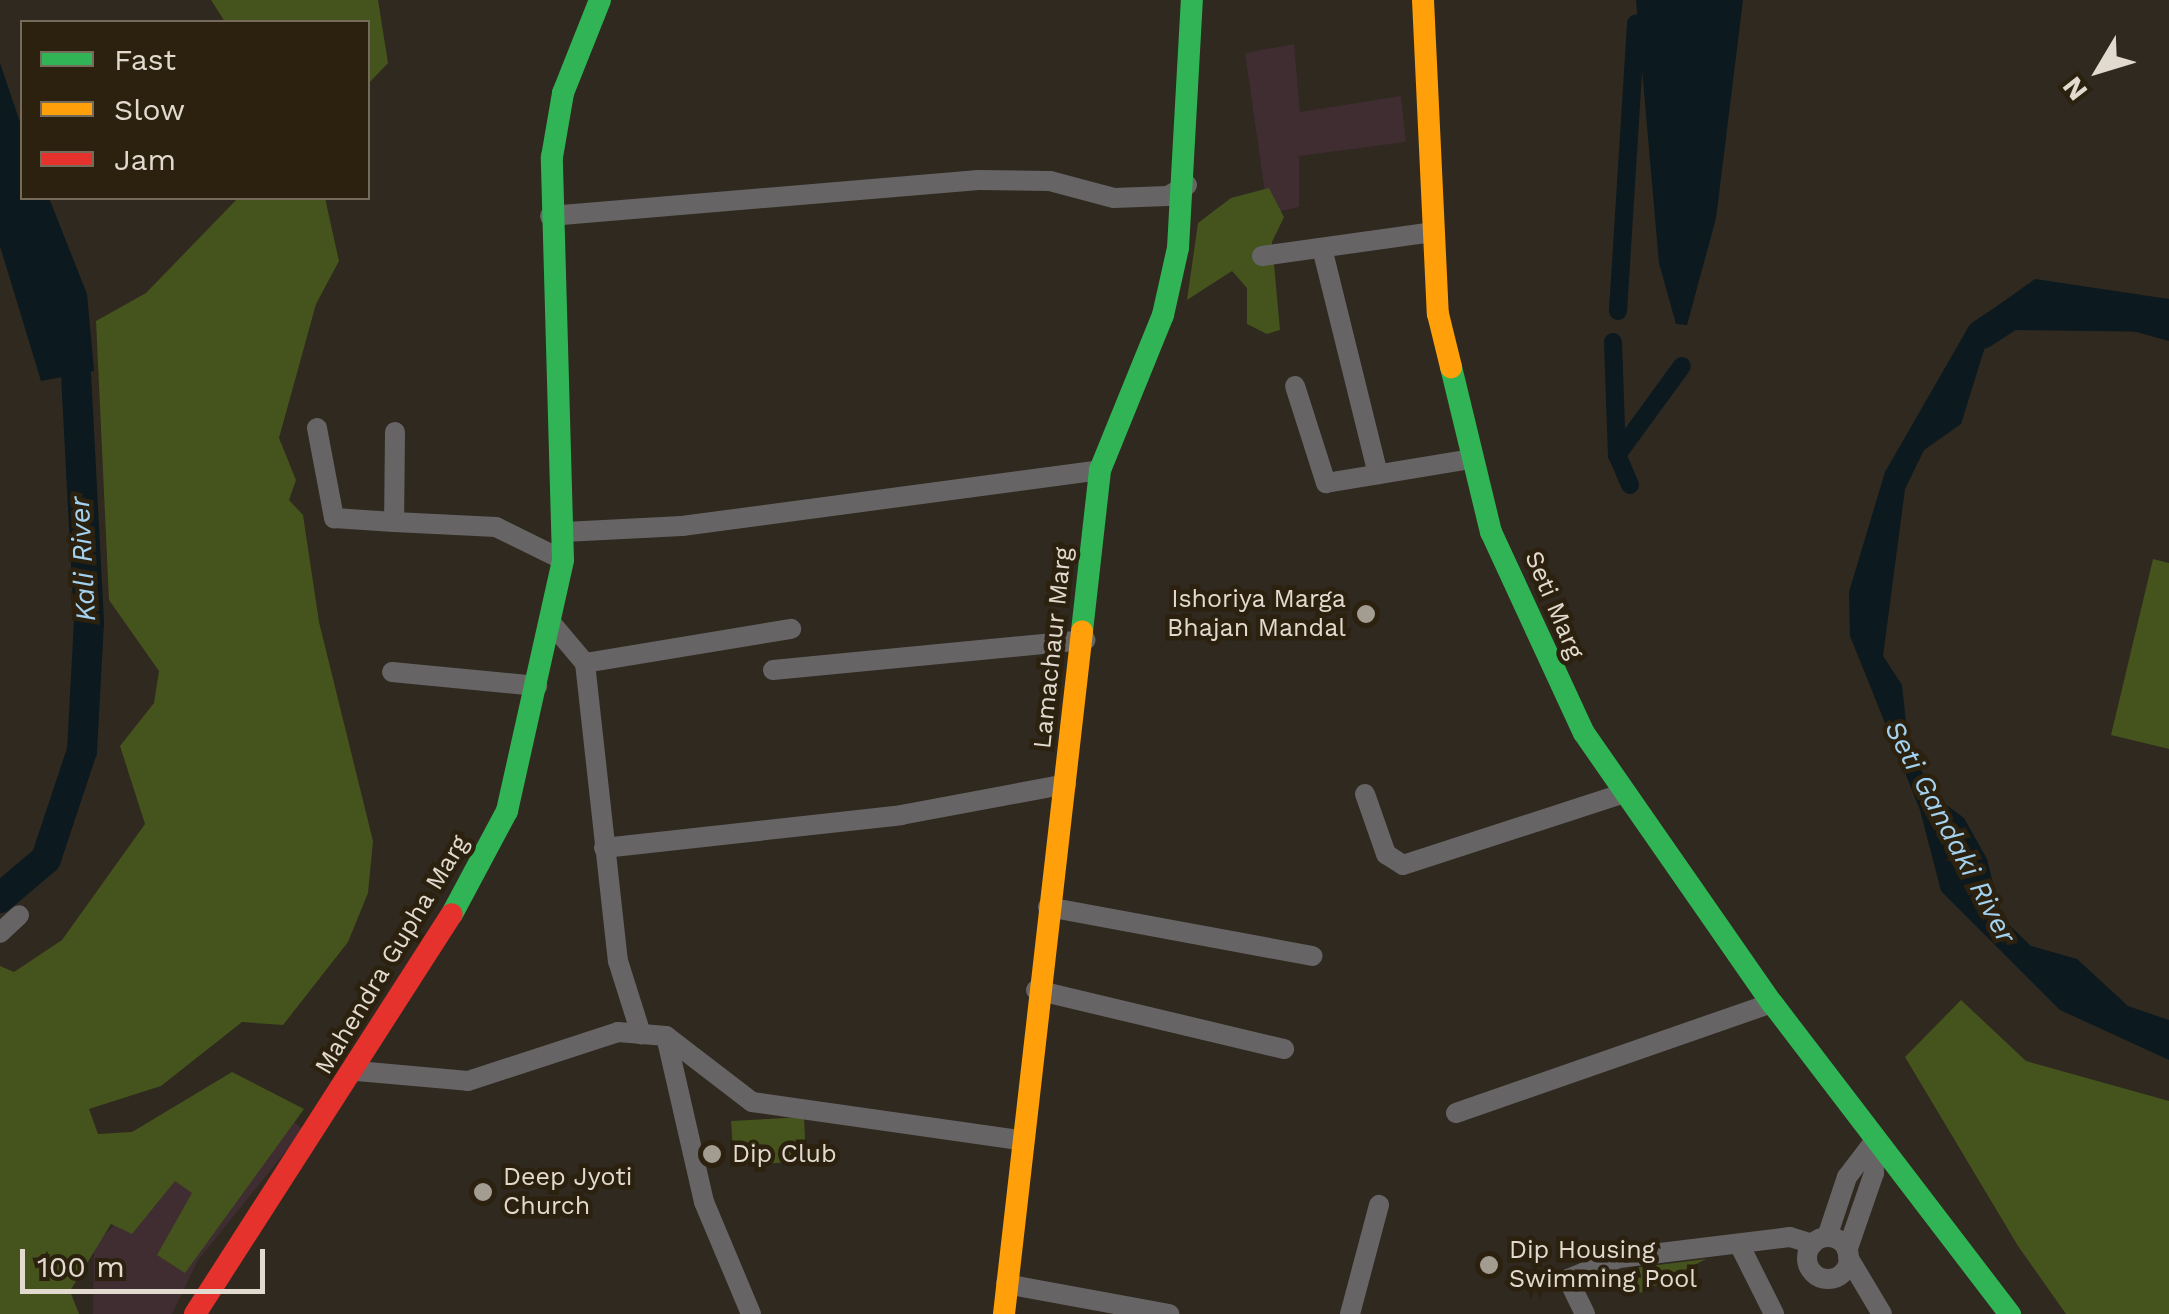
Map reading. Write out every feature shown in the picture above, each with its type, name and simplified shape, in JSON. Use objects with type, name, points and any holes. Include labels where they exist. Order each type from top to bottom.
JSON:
[{"type":"main road","name":"Mahendra Gupha Marg","points":[[195,1314],[357,1071],[478,876],[507,810],[552,624],[563,560],[550,216],[563,94],[600,0]]},
{"type":"main road","name":"Lamachaur Marg","points":[[1004,1314],[1036,990],[1086,640],[1100,470],[1163,315],[1188,185],[1192,0]]},
{"type":"main road","name":"Seti Marg","points":[[1423,0],[1438,314],[1471,459],[1544,659],[1625,793],[1772,1003],[1873,1143],[2010,1314]]},
{"type":"street","points":[[550,216],[978,180],[1050,181],[1114,198],[1168,196],[1188,185]]},
{"type":"street","points":[[1262,256],[1323,252],[1432,232]]},
{"type":"street","points":[[1323,252],[1378,474]]},
{"type":"street","points":[[1295,386],[1326,483],[1471,459]]},
{"type":"street","points":[[318,428],[334,518],[496,527],[563,560]]},
{"type":"street","points":[[394,522],[395,432]]},
{"type":"street","points":[[564,532],[682,526],[1100,470]]},
{"type":"street","points":[[552,624],[585,663],[618,961],[642,1034]]},
{"type":"street","points":[[585,663],[791,629]]},
{"type":"street","points":[[773,670],[1086,640]]},
{"type":"street","points":[[392,672],[537,686]]},
{"type":"street","points":[[604,848],[901,814],[1066,784]]},
{"type":"street","points":[[1365,794],[1386,854],[1403,865],[1625,793]]},
{"type":"street","points":[[1048,907],[1312,956]]},
{"type":"street","points":[[0,933],[19,915]]},
{"type":"street","points":[[1036,990],[1284,1050]]},
{"type":"street","points":[[1456,1113],[1772,1003]]},
{"type":"street","points":[[357,1071],[468,1081],[618,1032],[666,1036],[752,1102],[1019,1140]]},
{"type":"street","points":[[666,1036],[704,1202],[751,1314]]},
{"type":"street","points":[[1873,1143],[1874,1173],[1840,1275],[1820,1277],[1808,1264],[1847,1177],[1873,1143]]},
{"type":"street","points":[[1350,1314],[1379,1205]]},
{"type":"street","points":[[1584,1314],[1568,1279],[1577,1274],[1670,1249],[1820,1240],[1848,1254],[1882,1314]]},
{"type":"street","points":[[1740,1246],[1774,1314]]},
{"type":"street","points":[[1006,1284],[1169,1314]]},
{"type":"shaded area","points":[[1294,44],[1300,112],[1401,96],[1406,142],[1299,156],[1299,207],[1268,214],[1245,53]]},
{"type":"shaded area","points":[[256,1086],[303,1130],[198,1260],[172,1314],[93,1314],[94,1245]]},
{"type":"green space","points":[[211,0],[378,0],[388,63],[370,82],[370,20],[224,20]]},
{"type":"green space","points":[[1269,188],[1284,217],[1272,242],[1280,330],[1267,334],[1247,324],[1247,288],[1232,271],[1187,300],[1198,223],[1231,198]]},
{"type":"green space","points":[[236,200],[325,200],[339,261],[316,304],[279,438],[296,480],[289,500],[303,515],[319,622],[373,841],[368,893],[348,942],[283,1025],[242,1022],[161,1086],[89,1109],[98,1134],[132,1132],[232,1072],[304,1109],[185,1273],[157,1255],[192,1193],[175,1181],[132,1234],[111,1224],[70,1291],[79,1314],[0,1314],[0,966],[14,972],[62,940],[145,824],[120,746],[154,703],[159,671],[109,600],[96,321],[146,293]]},
{"type":"green space","points":[[2153,559],[2169,563],[2169,749],[2111,735]]},
{"type":"green space","points":[[1961,1000],[2026,1061],[2169,1101],[2169,1314],[2066,1314],[2018,1246],[1905,1057]]},
{"type":"green space","points":[[804,1117],[806,1161],[734,1166],[731,1121]]},
{"type":"green space","points":[[1706,1259],[1640,1293],[1631,1272],[1633,1268]]},
{"type":"water","points":[[1636,0],[1743,0],[1716,218],[1687,325],[1676,324],[1659,263]]},
{"type":"water","points":[[0,63],[20,122],[20,200],[50,200],[87,294],[94,371],[41,381],[0,246]]},
{"type":"water","points":[[2035,279],[2169,299],[2169,341],[2045,307],[1989,334],[1961,424],[1924,450],[1905,489],[1883,656],[1902,685],[1908,742],[1933,795],[1964,818],[1987,859],[2001,917],[2031,946],[2077,959],[2128,1006],[2169,1020],[2169,1060],[2060,1010],[1941,891],[1920,810],[1850,636],[1849,592],[1885,472],[1969,326]]},
{"type":"waterway","points":[[1618,311],[1636,24]]},
{"type":"waterway","name":"Seti Gandaki River","points":[[1982,334],[2011,315],[2169,317]]},
{"type":"waterway","name":"Kali River","points":[[0,898],[46,859],[82,751],[89,622],[74,335]]},
{"type":"waterway","points":[[1613,342],[1617,455]]},
{"type":"waterway","points":[[1630,485],[1617,455],[1682,366]]},
{"type":"traffic: fast","points":[[452,914],[507,811],[563,560],[552,157],[563,93],[600,0]]},
{"type":"traffic: fast","points":[[1082,631],[1100,470],[1163,315],[1178,248],[1192,0]]},
{"type":"traffic: fast","points":[[1451,367],[1491,532],[1584,733],[1772,1003],[2010,1314]]},
{"type":"traffic: slow","points":[[1423,0],[1438,314],[1451,367]]},
{"type":"traffic: slow","points":[[1004,1314],[1082,631]]},
{"type":"traffic: jam","points":[[195,1314],[452,914]]},
{"type":"place","name":"Ishoriya Marga Bhajan Mandal","points":[[1366,614]]},
{"type":"place","name":"Dip Club","points":[[712,1154]]},
{"type":"place","name":"Deep Jyoti Church","points":[[483,1192]]},
{"type":"place","name":"Dip Housing Swimming Pool","points":[[1489,1265]]}]
